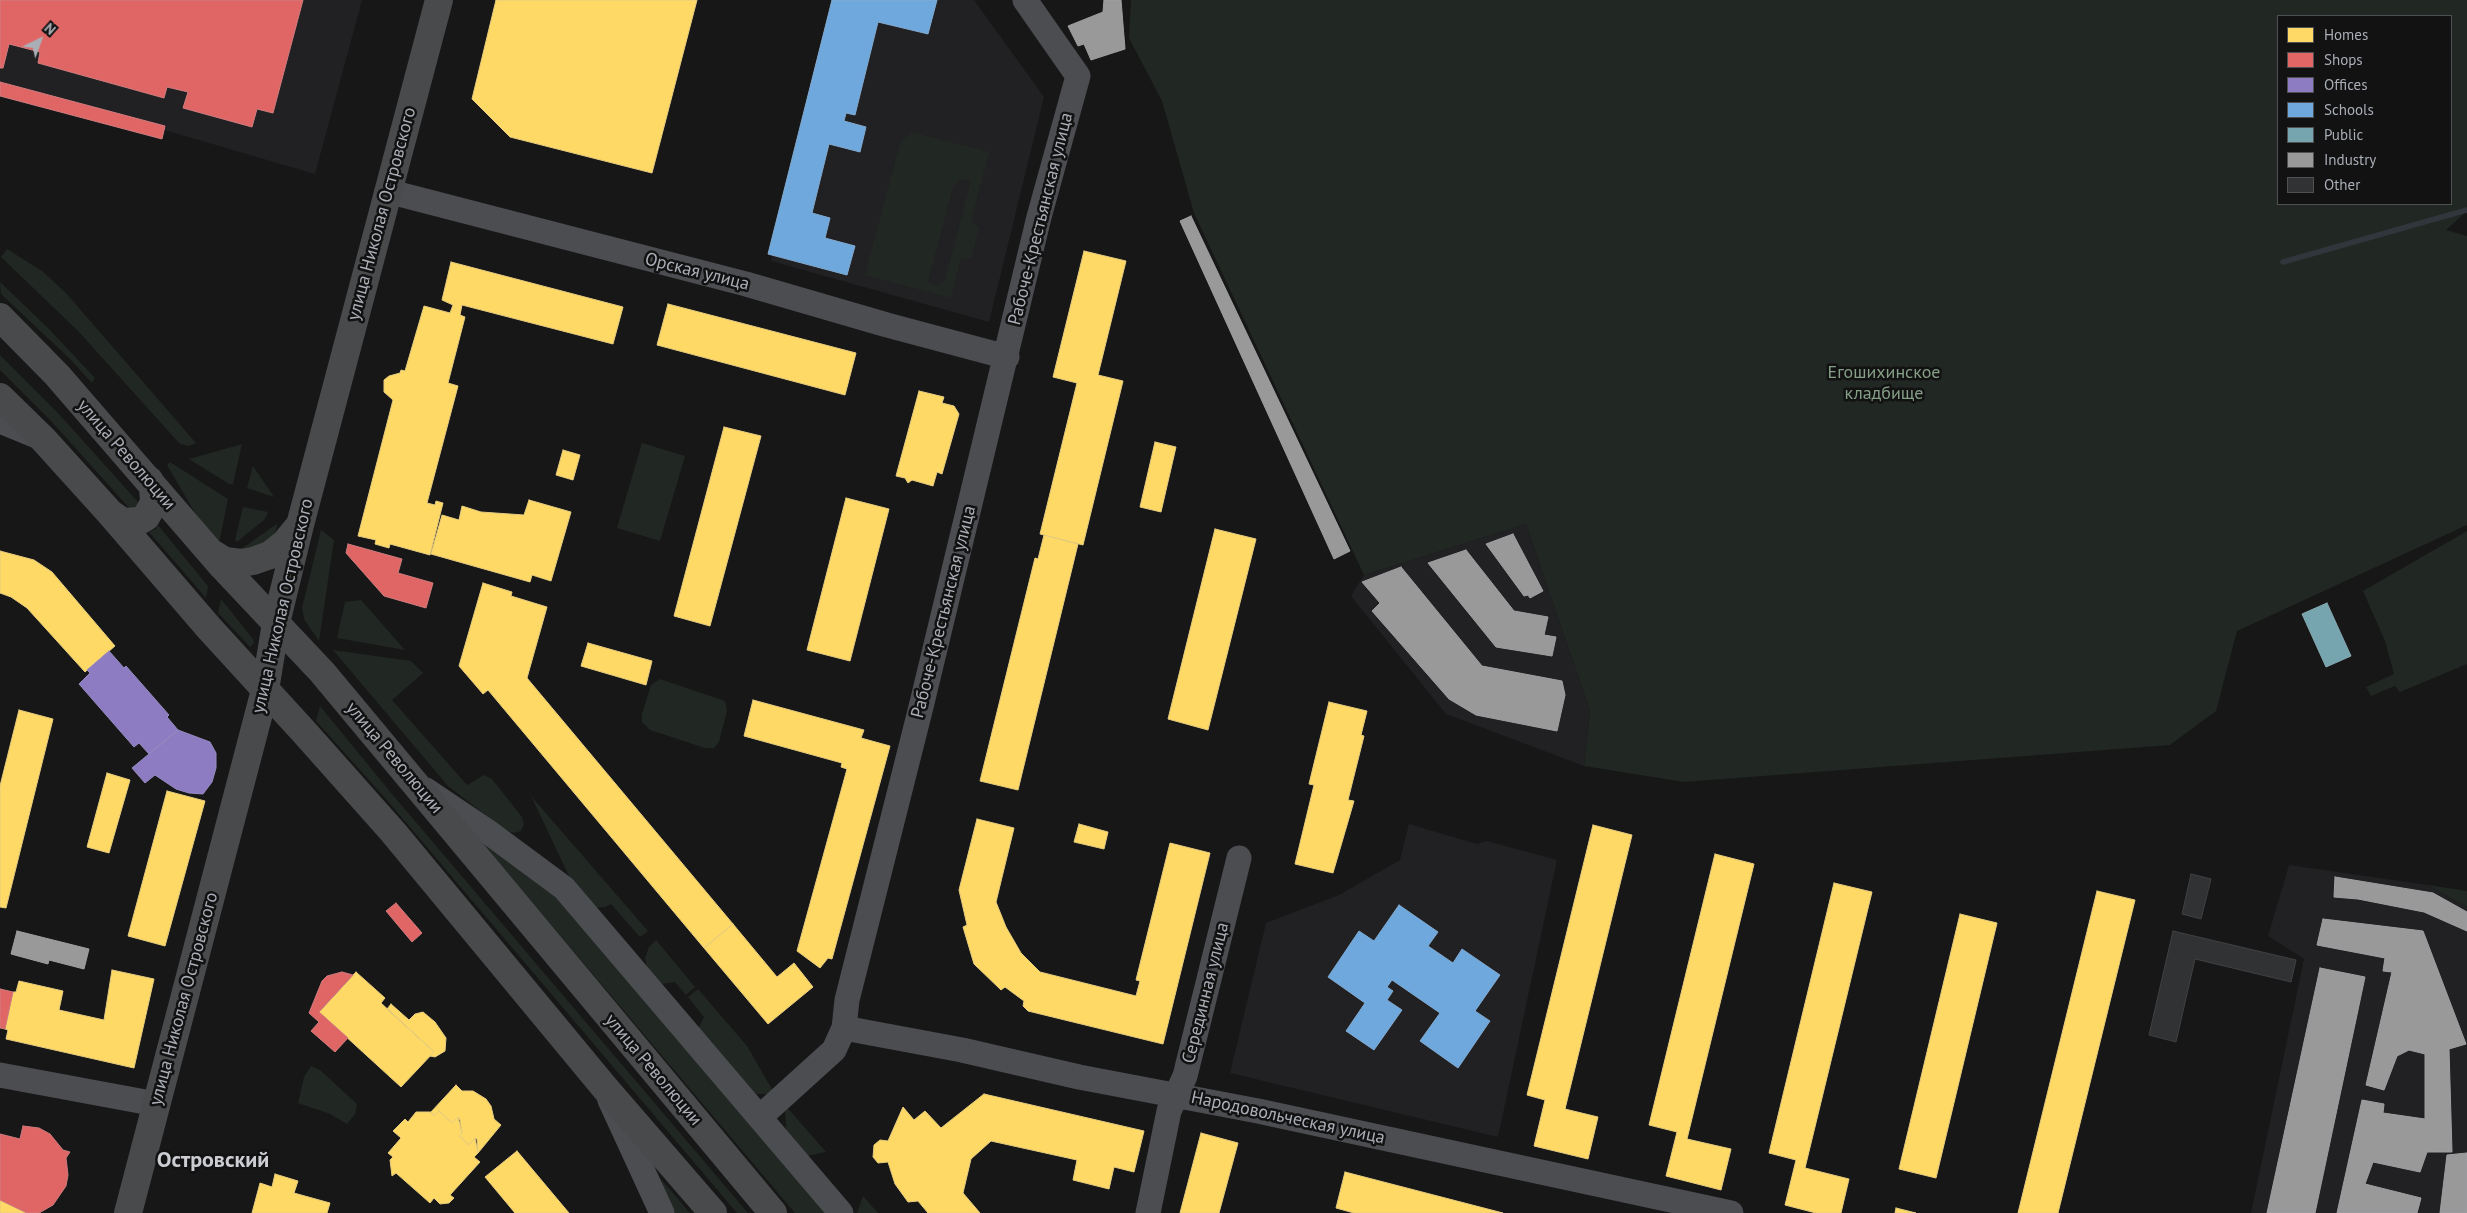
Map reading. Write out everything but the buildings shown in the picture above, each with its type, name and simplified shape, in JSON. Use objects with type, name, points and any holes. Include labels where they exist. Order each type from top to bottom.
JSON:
[{"type":"main road","name":"улица Николая Островского","points":[[128,1213],[265,690],[276,624],[300,525],[386,191],[439,0]]},
{"type":"main road","name":"улица Революции","points":[[0,317],[57,375],[210,552],[322,672],[773,1213]]},
{"type":"main road","points":[[0,397],[43,439],[110,513],[265,690],[393,832],[605,1088],[713,1213]]},
{"type":"main road","points":[[110,513],[123,522],[139,521],[146,517],[154,503],[153,487],[149,480]]},
{"type":"main road","points":[[210,552],[225,561],[241,563],[253,561],[270,555],[285,543],[300,525]]},
{"type":"street","name":"Рабоче-Крестьянская улица","points":[[760,1117],[834,1050],[844,1028],[847,1000],[1040,217],[1078,76],[1025,0]]},
{"type":"street","name":"Орская улица","points":[[386,191],[737,281],[887,325],[1007,357]]},
{"type":"street","points":[[0,421],[43,439]]},
{"type":"street","points":[[414,782],[487,831],[564,888],[841,1213]]},
{"type":"street","name":"Серединная улица","points":[[1148,1213],[1169,1112],[1185,1076],[1239,858]]},
{"type":"street","name":"Народовольческая улица","points":[[844,1028],[962,1050],[1731,1213]]},
{"type":"street","points":[[0,1075],[156,1104]]},
{"type":"street","points":[[605,1088],[662,1213]]},
{"type":"shaded area","points":[[0,0],[362,0],[315,174],[0,82]]},
{"type":"shaded area","points":[[832,0],[974,0],[1044,97],[989,322],[771,261],[772,256],[768,254]]},
{"type":"shaded area","points":[[1526,524],[1590,711],[1584,766],[1446,714],[1351,596],[1364,575]]},
{"type":"shaded area","points":[[1409,824],[1477,844],[1487,841],[1557,860],[1498,1137],[1230,1073],[1266,923],[1339,895],[1400,860]]},
{"type":"shaded area","points":[[2289,865],[2428,885],[2467,907],[2467,1213],[2251,1213],[2304,959],[2268,936]]},
{"type":"green space","name":"Егошихинское кладбище","points":[[1131,0],[2467,0],[2467,211],[2446,230],[2467,236],[2467,525],[2237,631],[2216,711],[2170,745],[1684,782],[1584,766],[1590,711],[1526,524],[1364,575],[1194,213],[1162,101],[1129,38]]},
{"type":"green space","points":[[912,132],[989,152],[971,222],[979,227],[972,258],[961,258],[951,298],[865,275],[900,143]],"holes":[[[960,179],[971,181],[945,280],[938,285],[928,282],[953,187]]]},
{"type":"green space","points":[[7,249],[42,271],[66,293],[196,443],[189,446],[180,444],[79,332],[1,257]]},
{"type":"green space","points":[[0,282],[48,328],[95,378],[92,383],[69,358],[1,294]]},
{"type":"green space","points":[[0,355],[59,414],[140,506],[131,510],[52,422],[0,370]]},
{"type":"green space","points":[[642,443],[685,456],[660,541],[617,528]]},
{"type":"green space","points":[[242,444],[233,484],[229,484],[189,459]]},
{"type":"green space","points":[[170,462],[228,499],[219,543],[198,518],[167,465]]},
{"type":"green space","points":[[253,466],[274,497],[247,488]]},
{"type":"green space","points":[[243,507],[268,512],[265,519],[237,542],[235,540]]},
{"type":"green space","points":[[278,523],[271,544],[240,550]]},
{"type":"green space","points":[[157,524],[208,586],[206,598],[149,532],[156,529]]},
{"type":"green space","points":[[321,530],[334,540],[319,641],[304,619],[302,608]]},
{"type":"green space","points":[[2467,531],[2467,664],[2400,692],[2395,686],[2371,696],[2366,687],[2394,674],[2385,641],[2363,591]]},
{"type":"green space","points":[[221,599],[253,639],[254,643],[250,647],[218,613]]},
{"type":"green space","points":[[361,600],[405,650],[337,638],[345,602]]},
{"type":"green space","points":[[333,650],[411,661],[423,673],[392,700],[467,785],[484,775],[492,779],[522,817],[524,824],[521,831],[514,833],[505,830],[448,786]]},
{"type":"green space","points":[[660,679],[725,701],[727,711],[719,742],[714,748],[705,748],[650,730],[642,722],[642,714],[651,685]]},
{"type":"green space","points":[[320,706],[392,794],[748,1213],[737,1213],[386,799],[316,721]]},
{"type":"green space","points":[[531,796],[648,931],[640,937],[611,904],[595,908],[570,878]]},
{"type":"green space","points":[[471,830],[562,900],[828,1213],[795,1213]]},
{"type":"green space","points":[[2428,885],[2467,891],[2467,907]]},
{"type":"green space","points":[[656,940],[695,987],[686,995],[675,982],[661,984],[647,968],[645,958],[649,947]]},
{"type":"green space","points":[[698,989],[747,1046],[773,1091],[768,1094],[756,1094],[698,1029],[704,1017],[688,997]]},
{"type":"green space","points":[[311,1066],[320,1070],[357,1104],[355,1114],[347,1124],[330,1114],[298,1103],[304,1077]]},
{"type":"green space","points":[[785,1105],[826,1152],[807,1156],[786,1130]]},
{"type":"green space","points":[[647,1163],[690,1213],[673,1213]]},
{"type":"green space","points":[[863,1196],[878,1213],[857,1213]]},
{"type":"waterway","points":[[2283,262],[2467,210]]},
{"type":"district","name":"Островский","points":[[213,1161]]}]
